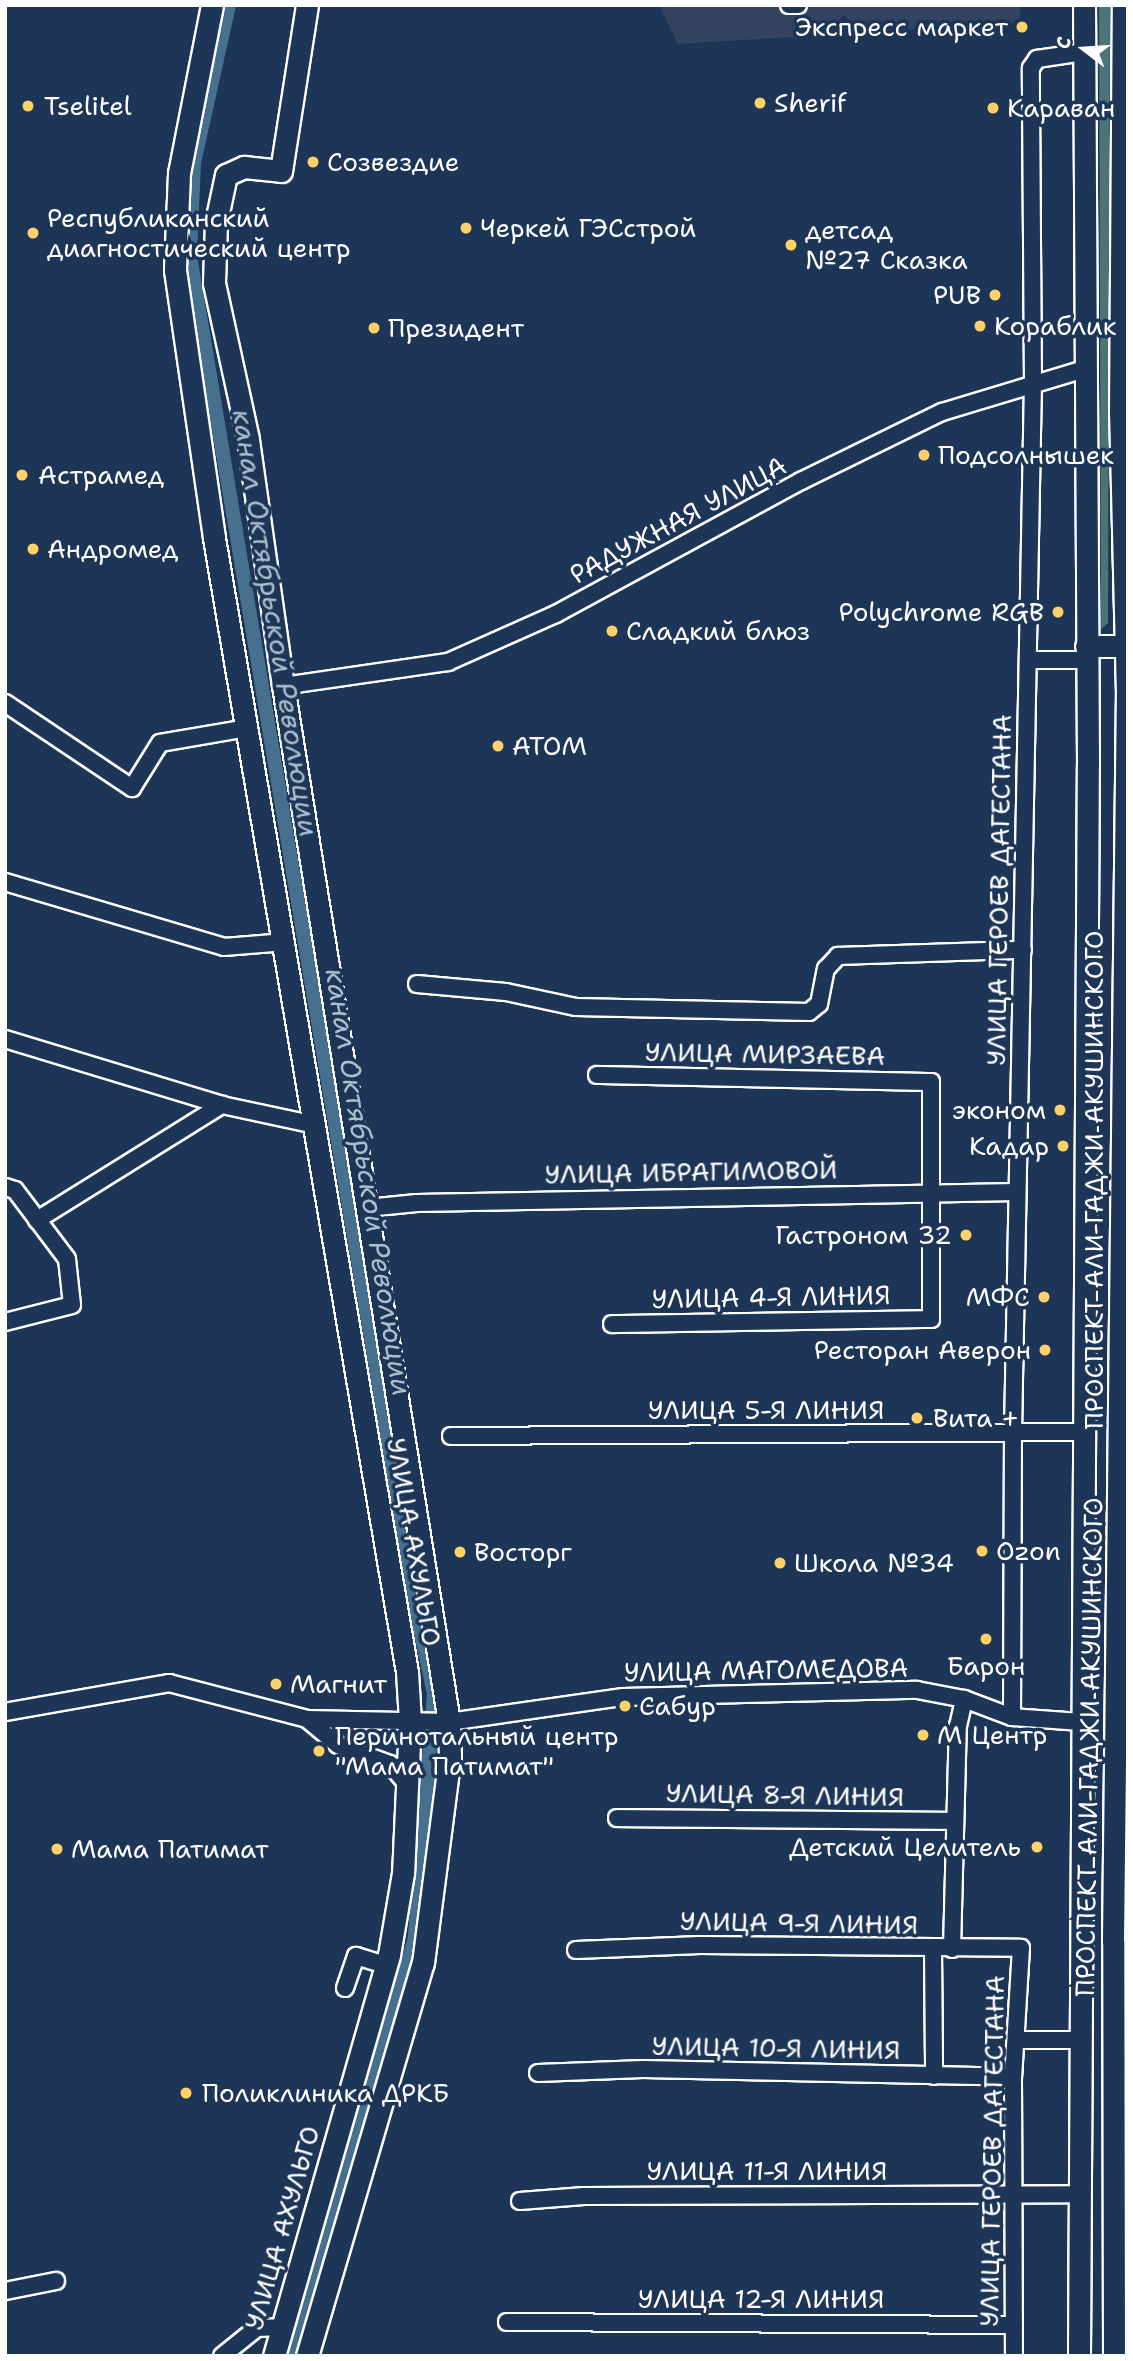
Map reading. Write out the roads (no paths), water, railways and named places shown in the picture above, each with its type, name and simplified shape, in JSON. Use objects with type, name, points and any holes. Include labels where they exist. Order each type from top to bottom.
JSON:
[{"type":"main road","name":"УЛИЦА АХУЛЬГО","points":[[212,5],[179,173],[175,270],[198,438],[286,942],[414,1720],[403,1873],[386,1965],[274,2356]]},
{"type":"main road","points":[[307,5],[281,172],[244,167],[226,175],[216,222],[214,283],[248,439],[283,686],[449,1722],[450,1756],[424,1963],[307,2356]]},
{"type":"main road","name":"ПРОСПЕКТ АЛИ-ГАДЖИ АКУШИНСКОГО","points":[[1079,2356],[1082,2040],[1081,1432],[1088,368],[1084,5]]},
{"type":"main road","name":"ПРОСПЕКТ АЛИ-ГАДЖИ АКУШИНСКОГО","points":[[1114,2356],[1121,2220],[1124,1443],[1121,1029],[1126,811],[1123,5]]},
{"type":"main road","points":[[1086,653],[1125,646]]},
{"type":"main road","points":[[1084,1030],[1095,1016],[1105,1016],[1121,1029]]},
{"type":"main road","points":[[1079,2204],[1089,2226],[1121,2220]]},
{"type":"street","points":[[789,5],[798,5]]},
{"type":"street","name":"УЛИЦА ГЕРОЕВ ДАГЕСТАНА","points":[[1012,1717],[1013,1433],[1033,384],[1032,63],[1085,52]]},
{"type":"street","name":"РАДУЖНАЯ УЛИЦА","points":[[283,686],[448,662],[556,614],[881,441],[942,412],[1088,368]]},
{"type":"street","points":[[1029,660],[1086,653]]},
{"type":"street","points":[[8,710],[132,788],[160,743],[247,728]]},
{"type":"street","points":[[5,882],[224,947],[286,942]]},
{"type":"street","points":[[418,984],[506,992],[576,1007],[809,1012],[819,1004],[826,969],[838,956],[1023,950]]},
{"type":"street","points":[[5,1040],[222,1105],[315,1125]]},
{"type":"street","name":"УЛИЦА МИРЗАЕВА","points":[[597,1075],[931,1082],[932,1192]]},
{"type":"street","points":[[37,1220],[222,1105]]},
{"type":"street","points":[[5,1187],[15,1190],[67,1259],[72,1305],[5,1322]]},
{"type":"street","name":"УЛИЦА 4-Я ЛИНИЯ","points":[[612,1324],[931,1319],[932,1192]]},
{"type":"street","name":"УЛИЦА ИБРАГИМОВОЙ","points":[[366,1208],[417,1203],[1017,1192]]},
{"type":"street","name":"УЛИЦА 5-Я ЛИНИЯ","points":[[451,1436],[1081,1432]]},
{"type":"street","points":[[5,1712],[169,1683],[307,1719],[414,1720]]},
{"type":"street","name":"УЛИЦА МАГОМЕДОВА","points":[[414,1720],[449,1722],[623,1697],[917,1690],[964,1699],[1012,1717],[1082,1721]]},
{"type":"street","points":[[951,1949],[953,1821],[958,1726],[964,1699]]},
{"type":"street","points":[[307,1719],[338,1745],[390,1764],[409,1787]]},
{"type":"street","name":"УЛИЦА 8-Я ЛИНИЯ","points":[[617,1818],[953,1821]]},
{"type":"street","name":"УЛИЦА 9-Я ЛИНИЯ","points":[[576,1950],[700,1945],[1020,1948]]},
{"type":"street","name":"УЛИЦА ГЕРОЕВ ДАГЕСТАНА","points":[[1014,2356],[1013,2077],[1020,1948]]},
{"type":"street","points":[[933,1949],[934,2076]]},
{"type":"street","points":[[345,1988],[356,1955],[386,1965]]},
{"type":"street","points":[[1016,2040],[1082,2040]]},
{"type":"street","name":"УЛИЦА 10-Я ЛИНИЯ","points":[[538,2073],[643,2069],[1013,2077]]},
{"type":"street","name":"УЛИЦА 11-Я ЛИНИЯ","points":[[520,2201],[584,2196],[1014,2194],[1079,2204]]},
{"type":"street","points":[[5,2291],[56,2281]]},
{"type":"street","name":"УЛИЦА 12-Я ЛИНИЯ","points":[[507,2322],[1014,2325]]},
{"type":"street","points":[[222,2356],[257,2328],[282,2327]]},
{"type":"waterway","name":"канал Октябрьской Революции","points":[[229,5],[194,163],[190,256],[418,1620],[434,1694],[415,1938],[288,2356]]},
{"type":"place","name":"Экспресс маркет","points":[[1022,27]]},
{"type":"place","name":"Sherif","points":[[760,103]]},
{"type":"place","name":"Tselitel","points":[[28,106]]},
{"type":"place","name":"Караван","points":[[993,108]]},
{"type":"place","name":"Созвездие","points":[[313,162]]},
{"type":"place","name":"Черкей ГЭСстрой","points":[[466,228]]},
{"type":"place","name":"Республиканский диагностический центр","points":[[33,233]]},
{"type":"place","name":"детсад №27 Сказка","points":[[791,245]]},
{"type":"place","name":"PUB","points":[[995,295]]},
{"type":"place","name":"Кораблик","points":[[980,326]]},
{"type":"place","name":"Президент","points":[[374,328]]},
{"type":"place","name":"Подсолнышек","points":[[924,455]]},
{"type":"place","name":"Астрамед","points":[[22,475]]},
{"type":"place","name":"Андромед","points":[[33,549]]},
{"type":"place","name":"Polychrome RGB","points":[[1058,612]]},
{"type":"place","name":"Сладкий блюз","points":[[612,631]]},
{"type":"place","name":"АТОМ","points":[[498,746]]},
{"type":"place","name":"эконом","points":[[1060,1110]]},
{"type":"place","name":"Кадар","points":[[1063,1146]]},
{"type":"place","name":"Гастроном 32","points":[[966,1235]]},
{"type":"place","name":"МФС","points":[[1044,1297]]},
{"type":"place","name":"Ресторан Аверон","points":[[1045,1350]]},
{"type":"place","name":"Вита +","points":[[917,1418]]},
{"type":"place","name":"Ozon","points":[[982,1551]]},
{"type":"place","name":"Восторг","points":[[460,1552]]},
{"type":"place","name":"Школа №34","points":[[780,1563]]},
{"type":"place","name":"Барон","points":[[986,1639]]},
{"type":"place","name":"Магнит","points":[[276,1684]]},
{"type":"place","name":"Сабур","points":[[625,1706]]},
{"type":"place","name":"М Центр","points":[[923,1735]]},
{"type":"place","name":"Перинотальный центр \"Мама Патимат\"","points":[[319,1751]]},
{"type":"place","name":"Детский Целитель","points":[[1037,1847]]},
{"type":"place","name":"Мама Патимат","points":[[57,1849]]},
{"type":"place","name":"Поликлиника ДРКБ","points":[[186,2093]]}]
